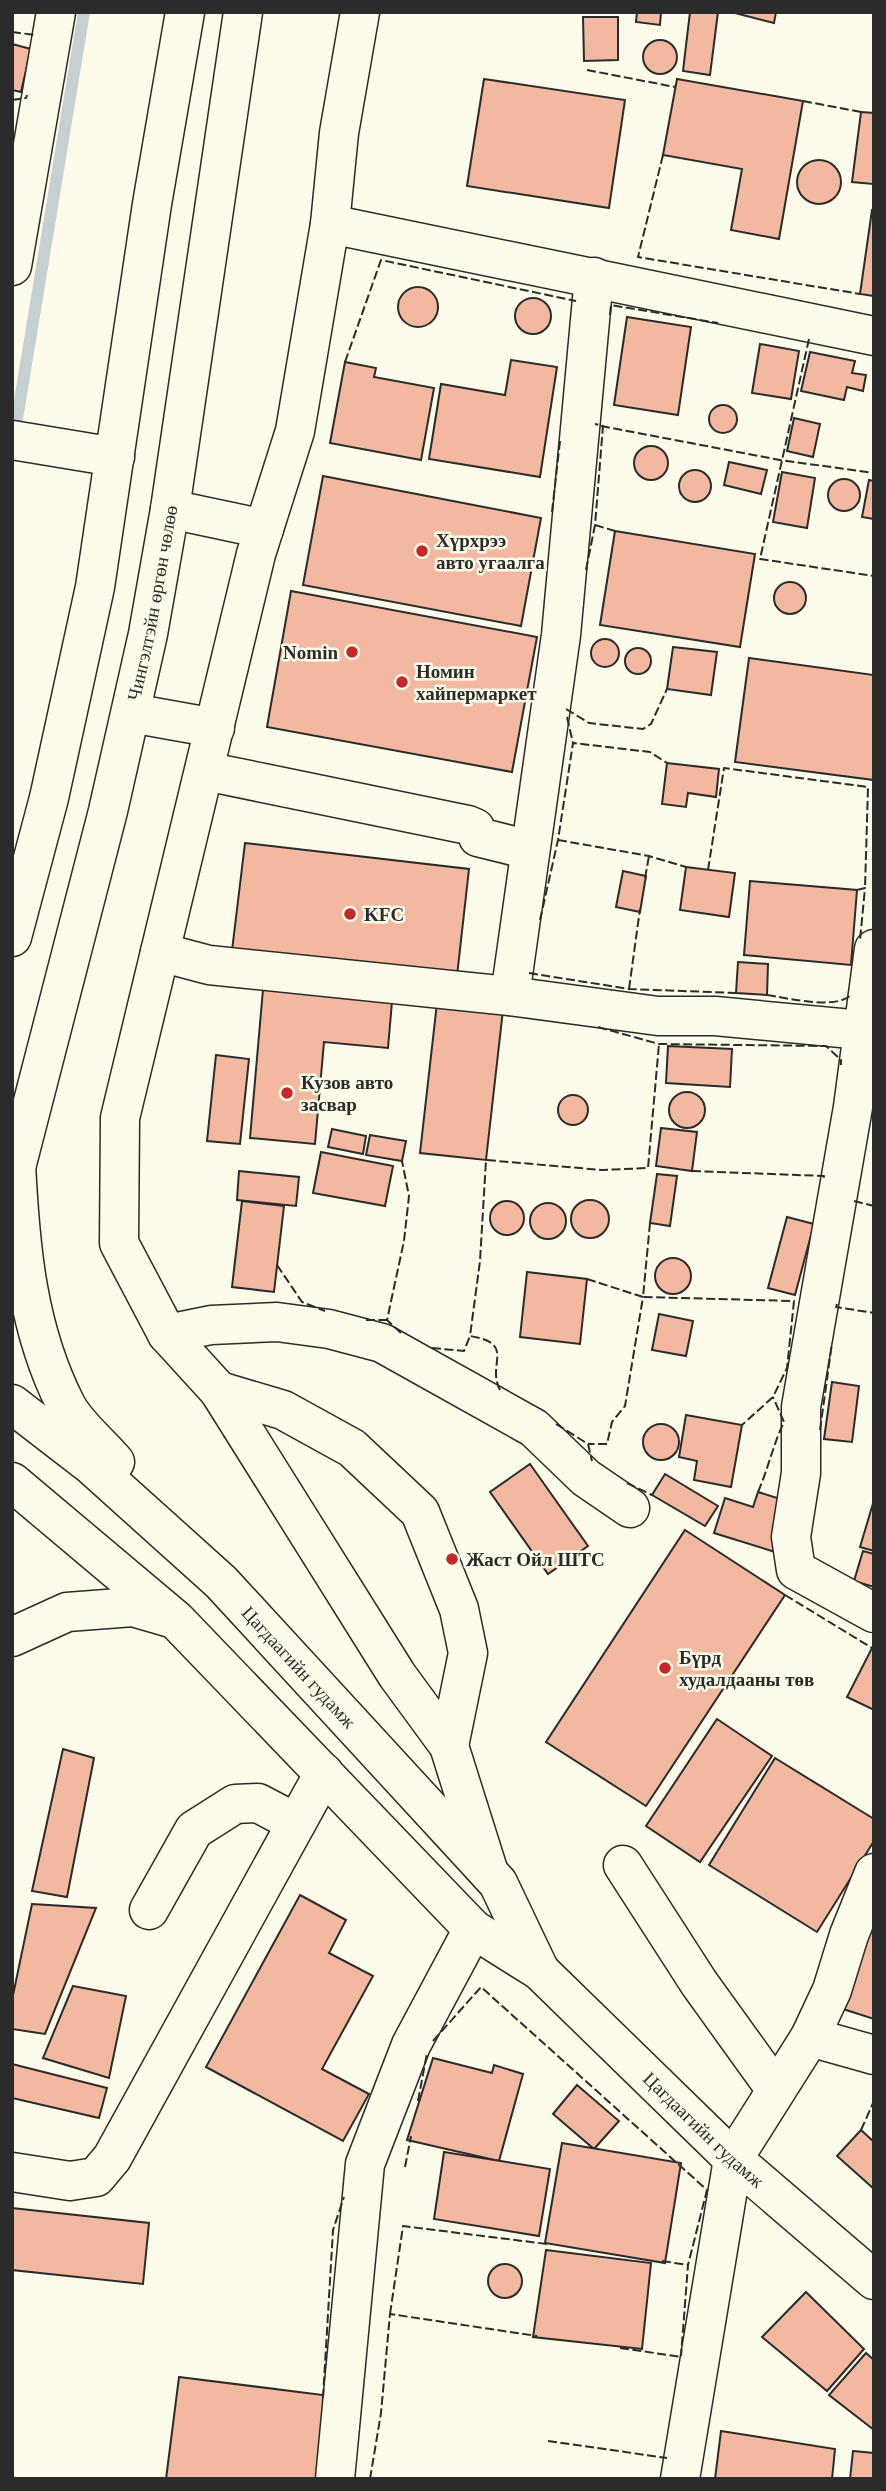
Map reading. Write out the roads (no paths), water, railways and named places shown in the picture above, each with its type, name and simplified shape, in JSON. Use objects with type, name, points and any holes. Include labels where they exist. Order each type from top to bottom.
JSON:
[{"type":"street","points":[[12,266],[56,12]]},
{"type":"street","points":[[12,937],[49,798],[88,624],[152,204],[186,12]]},
{"type":"street","name":"Чингэлтэйн өргөн чөлөө","points":[[221,1582],[67,1407],[36,1332],[20,1244],[14,1173],[131,713],[170,509],[243,12]]},
{"type":"street","points":[[360,12],[339,133],[330,224],[295,431],[264,529],[120,1118],[119,1243],[167,1334],[219,1391],[397,1675],[449,1746],[489,1873]]},
{"type":"street","points":[[330,224],[874,337]]},
{"type":"street","points":[[510,996],[561,635],[594,277]]},
{"type":"street","points":[[12,440],[115,457]]},
{"type":"street","points":[[170,509],[264,529]]},
{"type":"street","points":[[131,713],[215,728]]},
{"type":"street","points":[[205,771],[468,825],[475,828],[478,837],[487,841],[530,850]]},
{"type":"street","points":[[874,948],[853,1107],[802,1407],[801,1473],[792,1537],[796,1570],[874,1612]]},
{"type":"street","points":[[160,952],[209,965],[510,996],[658,1016],[716,1016],[862,1031]]},
{"type":"street","points":[[167,1334],[211,1325],[277,1322],[329,1329],[382,1343],[534,1428],[586,1478],[631,1508]]},
{"type":"street","points":[[219,1391],[283,1410],[352,1448],[420,1513],[459,1609],[468,1653],[449,1746]]},
{"type":"street","name":"Цагдаагийн гудамж","points":[[12,1404],[91,1465],[221,1582],[498,1883],[540,1971]]},
{"type":"street","name":"Цагдаагийн гудамж","points":[[12,1482],[176,1620],[473,1929],[540,1971],[733,2159],[874,2280]]},
{"type":"street","points":[[12,1637],[67,1612],[133,1607],[176,1620]]},
{"type":"street","points":[[12,2172],[71,2181],[96,2177],[104,2168],[324,1773]]},
{"type":"street","points":[[149,1910],[194,1830],[236,1804],[258,1803],[296,1823]]},
{"type":"street","points":[[623,1865],[699,1983],[776,2090]]},
{"type":"street","points":[[680,2479],[733,2159],[810,2036],[832,1990],[849,1935],[874,1874]]},
{"type":"street","points":[[335,2479],[365,2164],[411,2045],[473,1929]]},
{"type":"street","points":[[810,2036],[874,2055]]},
{"type":"waterway","points":[[14,437],[84,12]]},
{"type":"place","name":"Хүрхрээ авто угаалга","points":[[422,551]]},
{"type":"place","name":"Nomin","points":[[352,652]]},
{"type":"place","name":"Номин хайпермаркет","points":[[402,682]]},
{"type":"place","name":"KFC","points":[[350,914]]},
{"type":"place","name":"Кузов авто засвар","points":[[287,1093]]},
{"type":"place","name":"Жаст Ойл ШТС","points":[[452,1559]]},
{"type":"place","name":"Бүрд худалдааны төв","points":[[665,1668]]}]
